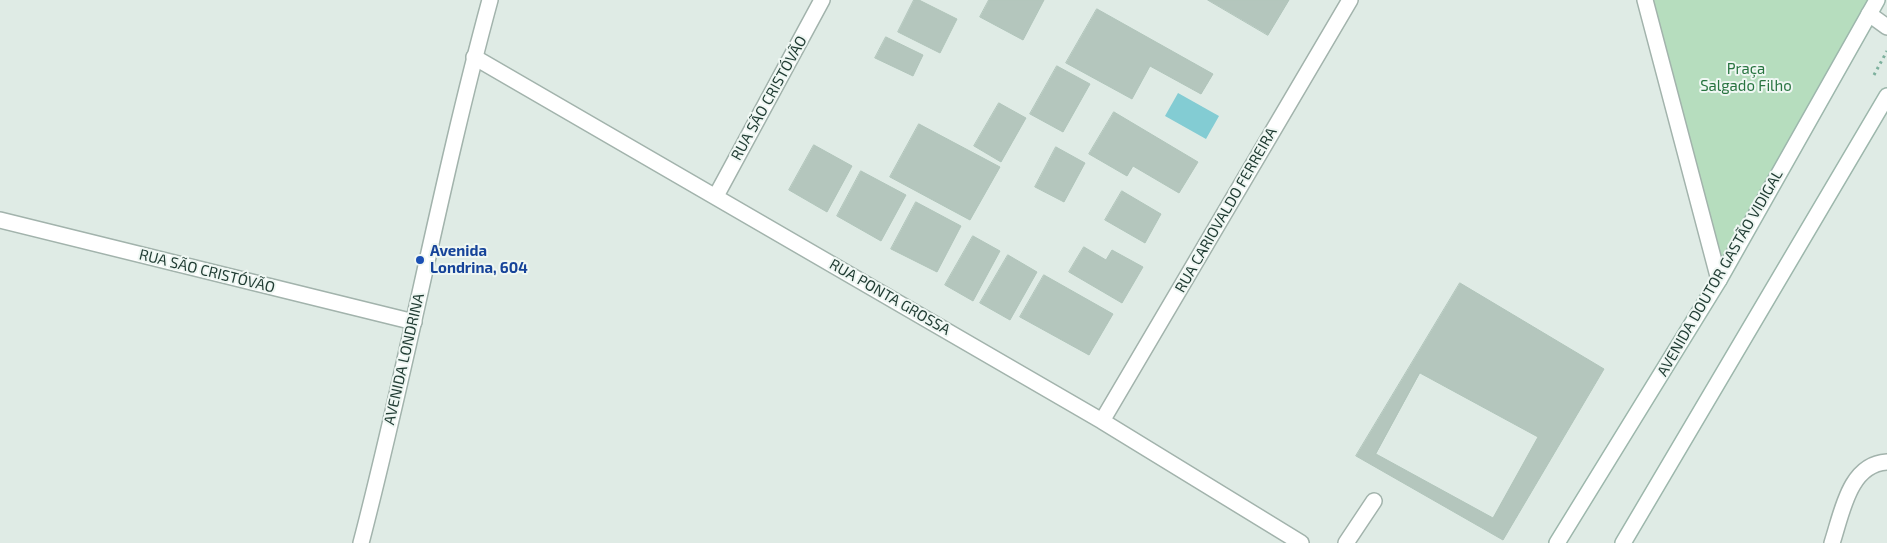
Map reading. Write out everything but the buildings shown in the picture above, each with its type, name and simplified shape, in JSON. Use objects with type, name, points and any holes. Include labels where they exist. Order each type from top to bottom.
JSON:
[{"type":"street","name":"AVENIDA LONDRINA","points":[[361,543],[414,322],[426,256],[490,0]]},
{"type":"street","name":"RUA SÃO CRISTÓVÃO","points":[[716,196],[822,0]]},
{"type":"street","name":"RUA CARIOVALDO FERREIRA","points":[[1102,421],[1350,0]]},
{"type":"street","points":[[1645,0],[1719,280]]},
{"type":"street","name":"AVENIDA DOUTOR GASTÃO VIDIGAL","points":[[1557,543],[1719,280],[1877,0]]},
{"type":"street","points":[[1869,14],[1887,26]]},
{"type":"street","name":"RUA PONTA GROSSA","points":[[474,58],[716,196],[1102,421],[1301,543]]},
{"type":"street","points":[[1623,543],[1887,96]]},
{"type":"street","name":"RUA SÃO CRISTÓVÃO","points":[[0,220],[414,322]]},
{"type":"street","points":[[1832,543],[1851,487],[1868,467],[1887,462]]},
{"type":"street","points":[[1346,543],[1374,501]]},
{"type":"green space","name":"Praça Salgado Filho","points":[[1645,0],[1880,0],[1719,280]]},
{"type":"water","points":[[1178,93],[1219,116],[1206,139],[1165,116]]},
{"type":"place","name":"Avenida Londrina, 604","points":[[420,260]]}]
